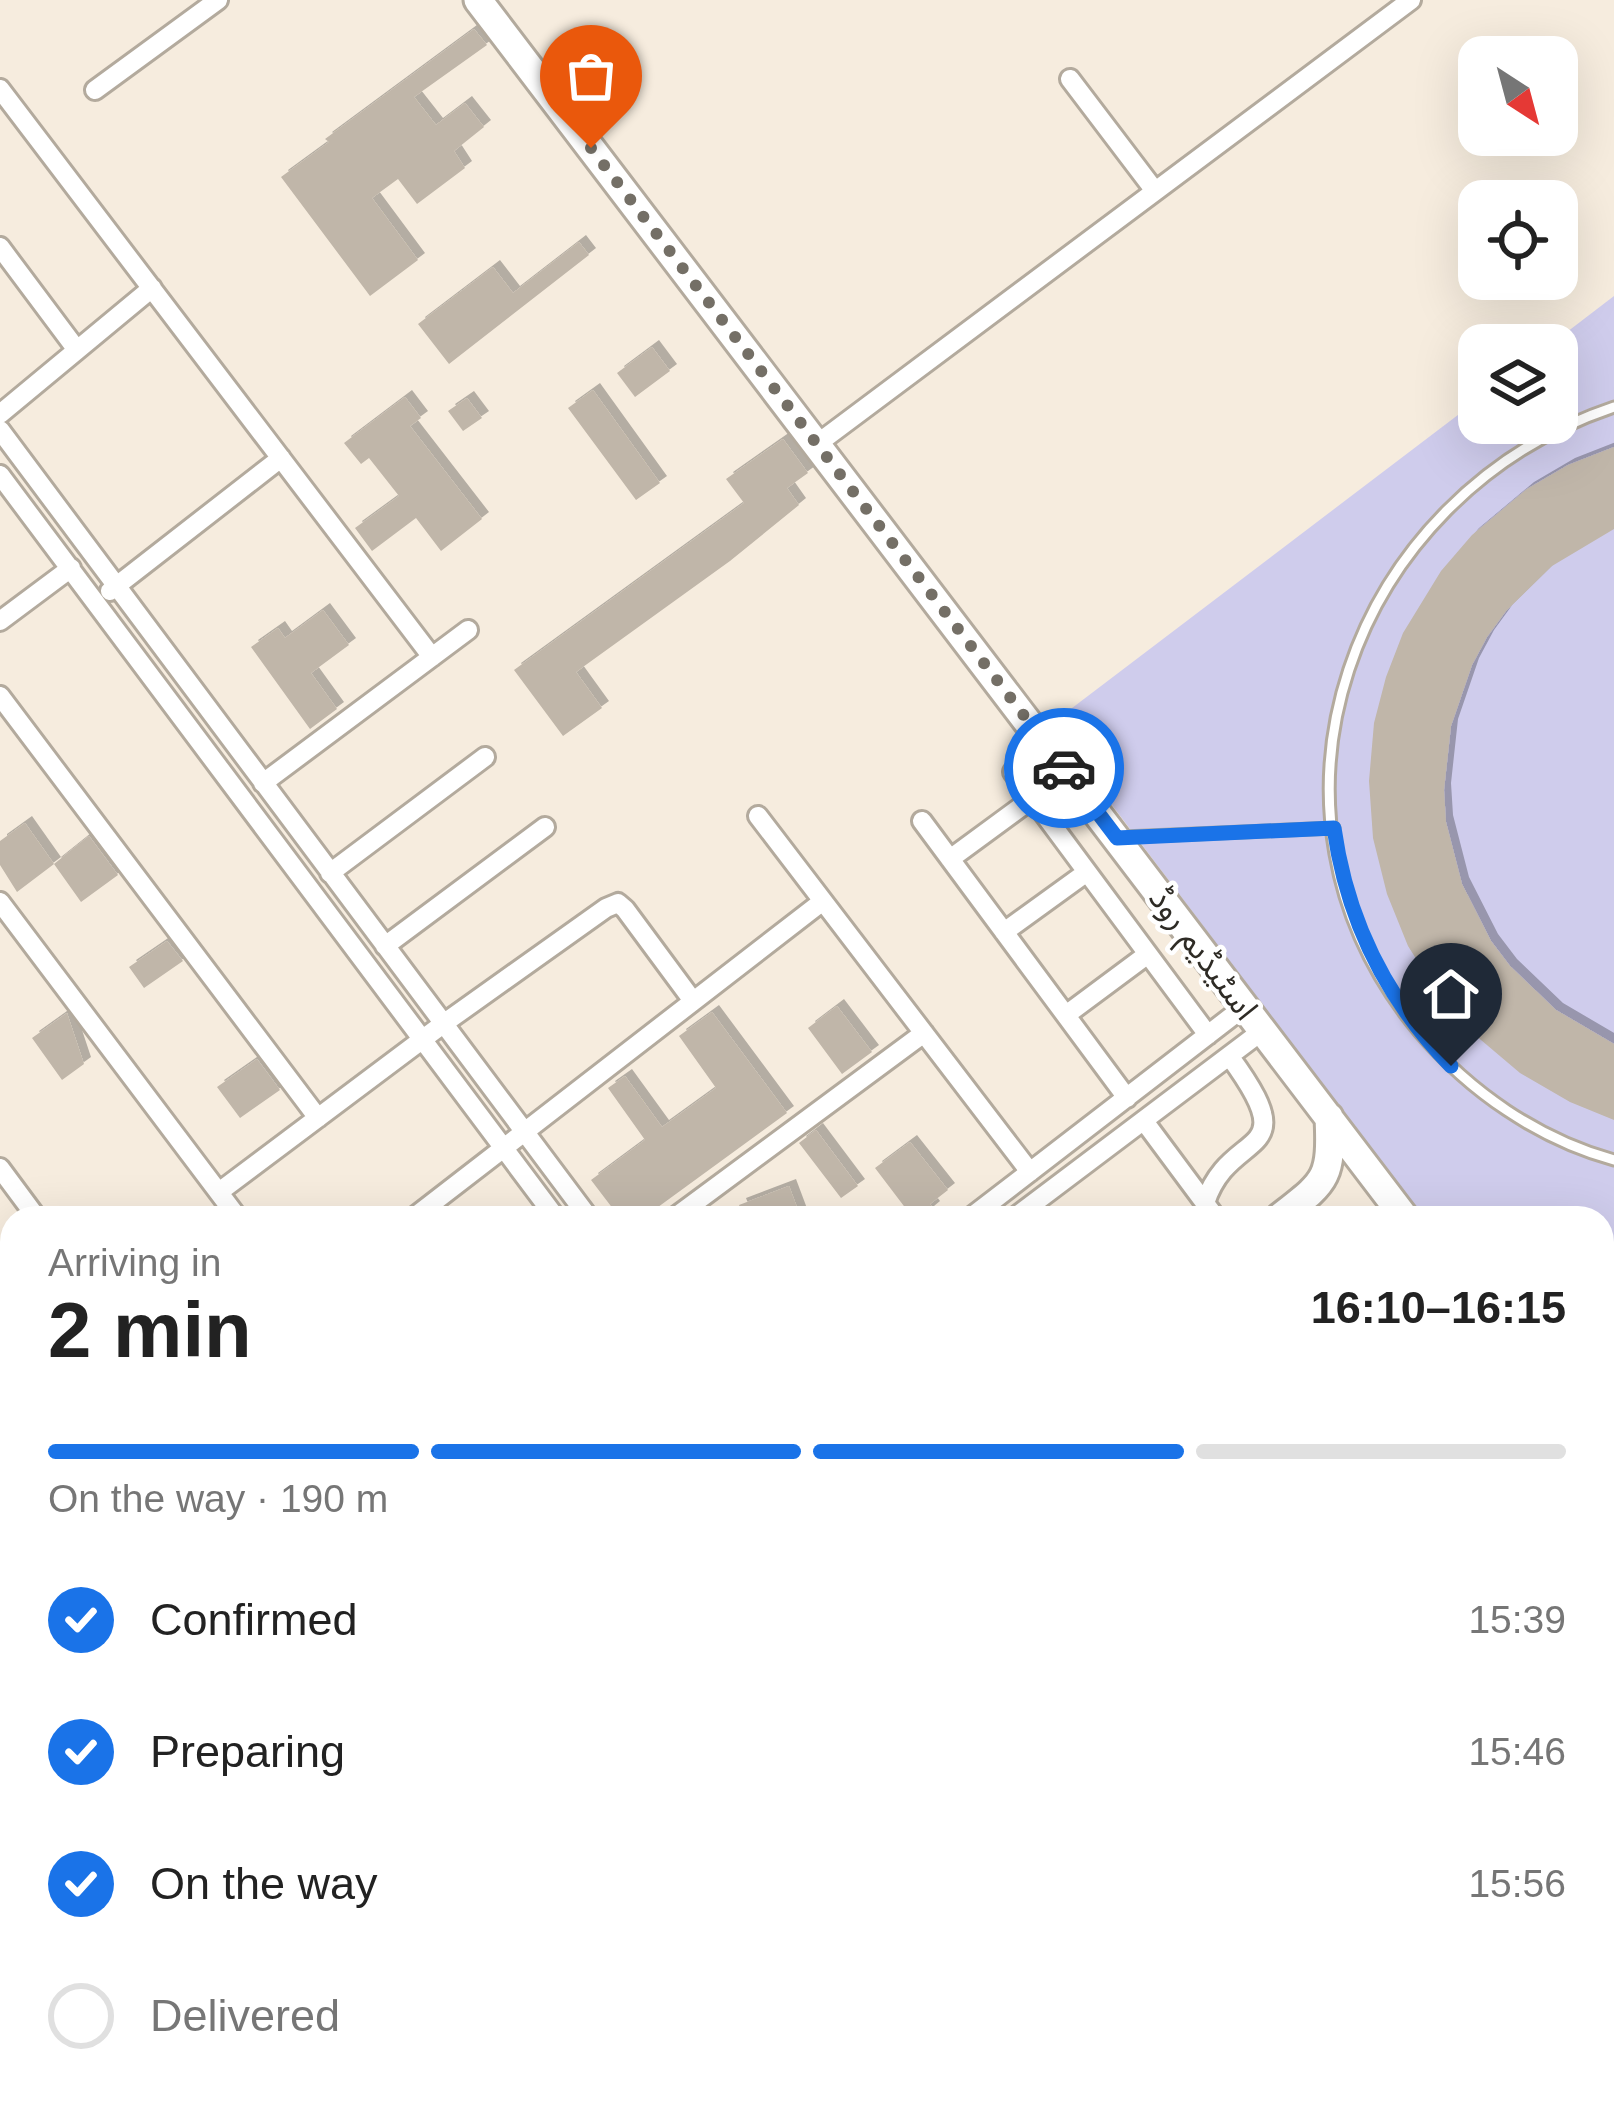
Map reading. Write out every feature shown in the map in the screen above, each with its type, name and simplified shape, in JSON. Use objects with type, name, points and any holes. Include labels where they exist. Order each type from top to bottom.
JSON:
[{"type":"main road","name":"اسٹیڈیم روڈ","points":[[478,0],[1397,1206]]},
{"type":"main road","points":[[1294,1206],[1320,1186],[1329,1166],[1329,1117]]},
{"type":"street","points":[[94,90],[218,0]]},
{"type":"street","points":[[817,444],[1411,0]]},
{"type":"street","points":[[1070,79],[1155,191]]},
{"type":"street","points":[[0,89],[432,657]]},
{"type":"street","points":[[0,247],[77,350]]},
{"type":"street","points":[[0,414],[152,288]]},
{"type":"street","points":[[0,430],[580,1206]]},
{"type":"street","points":[[97,602],[281,458]]},
{"type":"street","points":[[0,475],[547,1206]]},
{"type":"street","points":[[0,621],[71,568]]},
{"type":"street","points":[[262,783],[469,630]]},
{"type":"street","points":[[0,696],[318,1118]]},
{"type":"street","points":[[330,873],[485,757]]},
{"type":"street","points":[[1013,772],[1208,1035]]},
{"type":"street","points":[[950,859],[1033,798]]},
{"type":"street","points":[[758,816],[1030,1172]]},
{"type":"street","points":[[922,821],[1127,1098]]},
{"type":"street","points":[[385,946],[545,827]]},
{"type":"street","points":[[1004,932],[1087,872]]},
{"type":"street","points":[[429,1206],[823,901]]},
{"type":"street","points":[[0,902],[229,1206]]},
{"type":"street","points":[[219,1192],[443,1024],[618,903],[693,1000]]},
{"type":"street","points":[[1066,1015],[1148,954]]},
{"type":"street","points":[[986,1206],[1244,1007]]},
{"type":"street","points":[[1030,1206],[1262,1031]]},
{"type":"street","points":[[690,1206],[924,1033]]},
{"type":"street","points":[[1212,1206],[1220,1172],[1255,1144],[1264,1125],[1256,1092],[1230,1057]]},
{"type":"street","points":[[1144,1120],[1208,1206]]},
{"type":"street","points":[[0,1168],[28,1206]]},
{"type":"lane","points":[[1614,407],[1553,431],[1484,474],[1426,529],[1388,581],[1359,638],[1340,700],[1332,764],[1334,828],[1345,887],[1365,944],[1394,997],[1430,1045],[1474,1086],[1523,1121],[1614,1160]]},
{"type":"lane","points":[[1117,838],[1334,828]]},
{"type":"shaded area","points":[[1614,296],[1614,1206],[1414,1206],[1051,724],[1458,415],[1458,444],[1578,444],[1577,324]]},
{"type":"building","points":[[474,29],[487,45],[414,97],[436,125],[465,103],[484,127],[454,151],[465,168],[417,204],[398,179],[372,198],[418,260],[370,296],[281,177]]},
{"type":"building","points":[[579,242],[589,255],[449,364],[418,324],[493,267],[513,293]]},
{"type":"building","points":[[652,347],[670,371],[635,397],[617,373]]},
{"type":"building","points":[[593,390],[660,483],[636,500],[568,408]]},
{"type":"building","points":[[405,397],[421,418],[410,426],[482,519],[441,551],[416,518],[372,551],[355,528],[399,496],[369,458],[361,464],[344,443]]},
{"type":"building","points":[[467,398],[482,418],[463,431],[448,411]]},
{"type":"building","points":[[783,439],[808,473],[787,488],[799,505],[576,672],[602,708],[563,736],[514,670],[744,503],[726,479]]},
{"type":"building","points":[[1614,447],[1614,529],[1552,566],[1487,637],[1451,726],[1444,790],[1446,822],[1462,884],[1491,941],[1556,1010],[1614,1044],[1614,1120],[1520,1073],[1468,1029],[1439,995],[1408,946],[1387,894],[1373,838],[1369,781],[1374,723],[1386,677],[1403,633],[1441,571],[1472,535],[1527,489],[1568,465]]},
{"type":"building","points":[[323,610],[349,645],[311,673],[337,709],[310,729],[251,647],[278,628],[285,638]]},
{"type":"building","points":[[25,823],[54,864],[17,892],[0,865],[0,841]]},
{"type":"building","points":[[89,836],[118,875],[81,902],[54,864]]},
{"type":"building","points":[[167,941],[183,961],[144,988],[129,967]]},
{"type":"building","points":[[837,1006],[872,1052],[842,1074],[808,1028]]},
{"type":"building","points":[[712,1012],[787,1113],[659,1206],[611,1206],[591,1180],[645,1140],[608,1088],[625,1076],[662,1127],[716,1088],[679,1036]]},
{"type":"building","points":[[67,1013],[84,1064],[62,1080],[32,1038]]},
{"type":"building","points":[[257,1059],[280,1090],[240,1118],[217,1087]]},
{"type":"building","points":[[816,1130],[858,1186],[841,1198],[799,1143]]},
{"type":"building","points":[[910,1142],[948,1190],[932,1206],[904,1206],[875,1168]]},
{"type":"building","points":[[789,1186],[796,1206],[739,1206]]},
{"type":"way so far","points":[[591,148],[1064,768]]},
{"type":"route","points":[[1064,768],[1117,838],[1334,828],[1345,887],[1365,944],[1411,1022],[1451,1066]]}]
